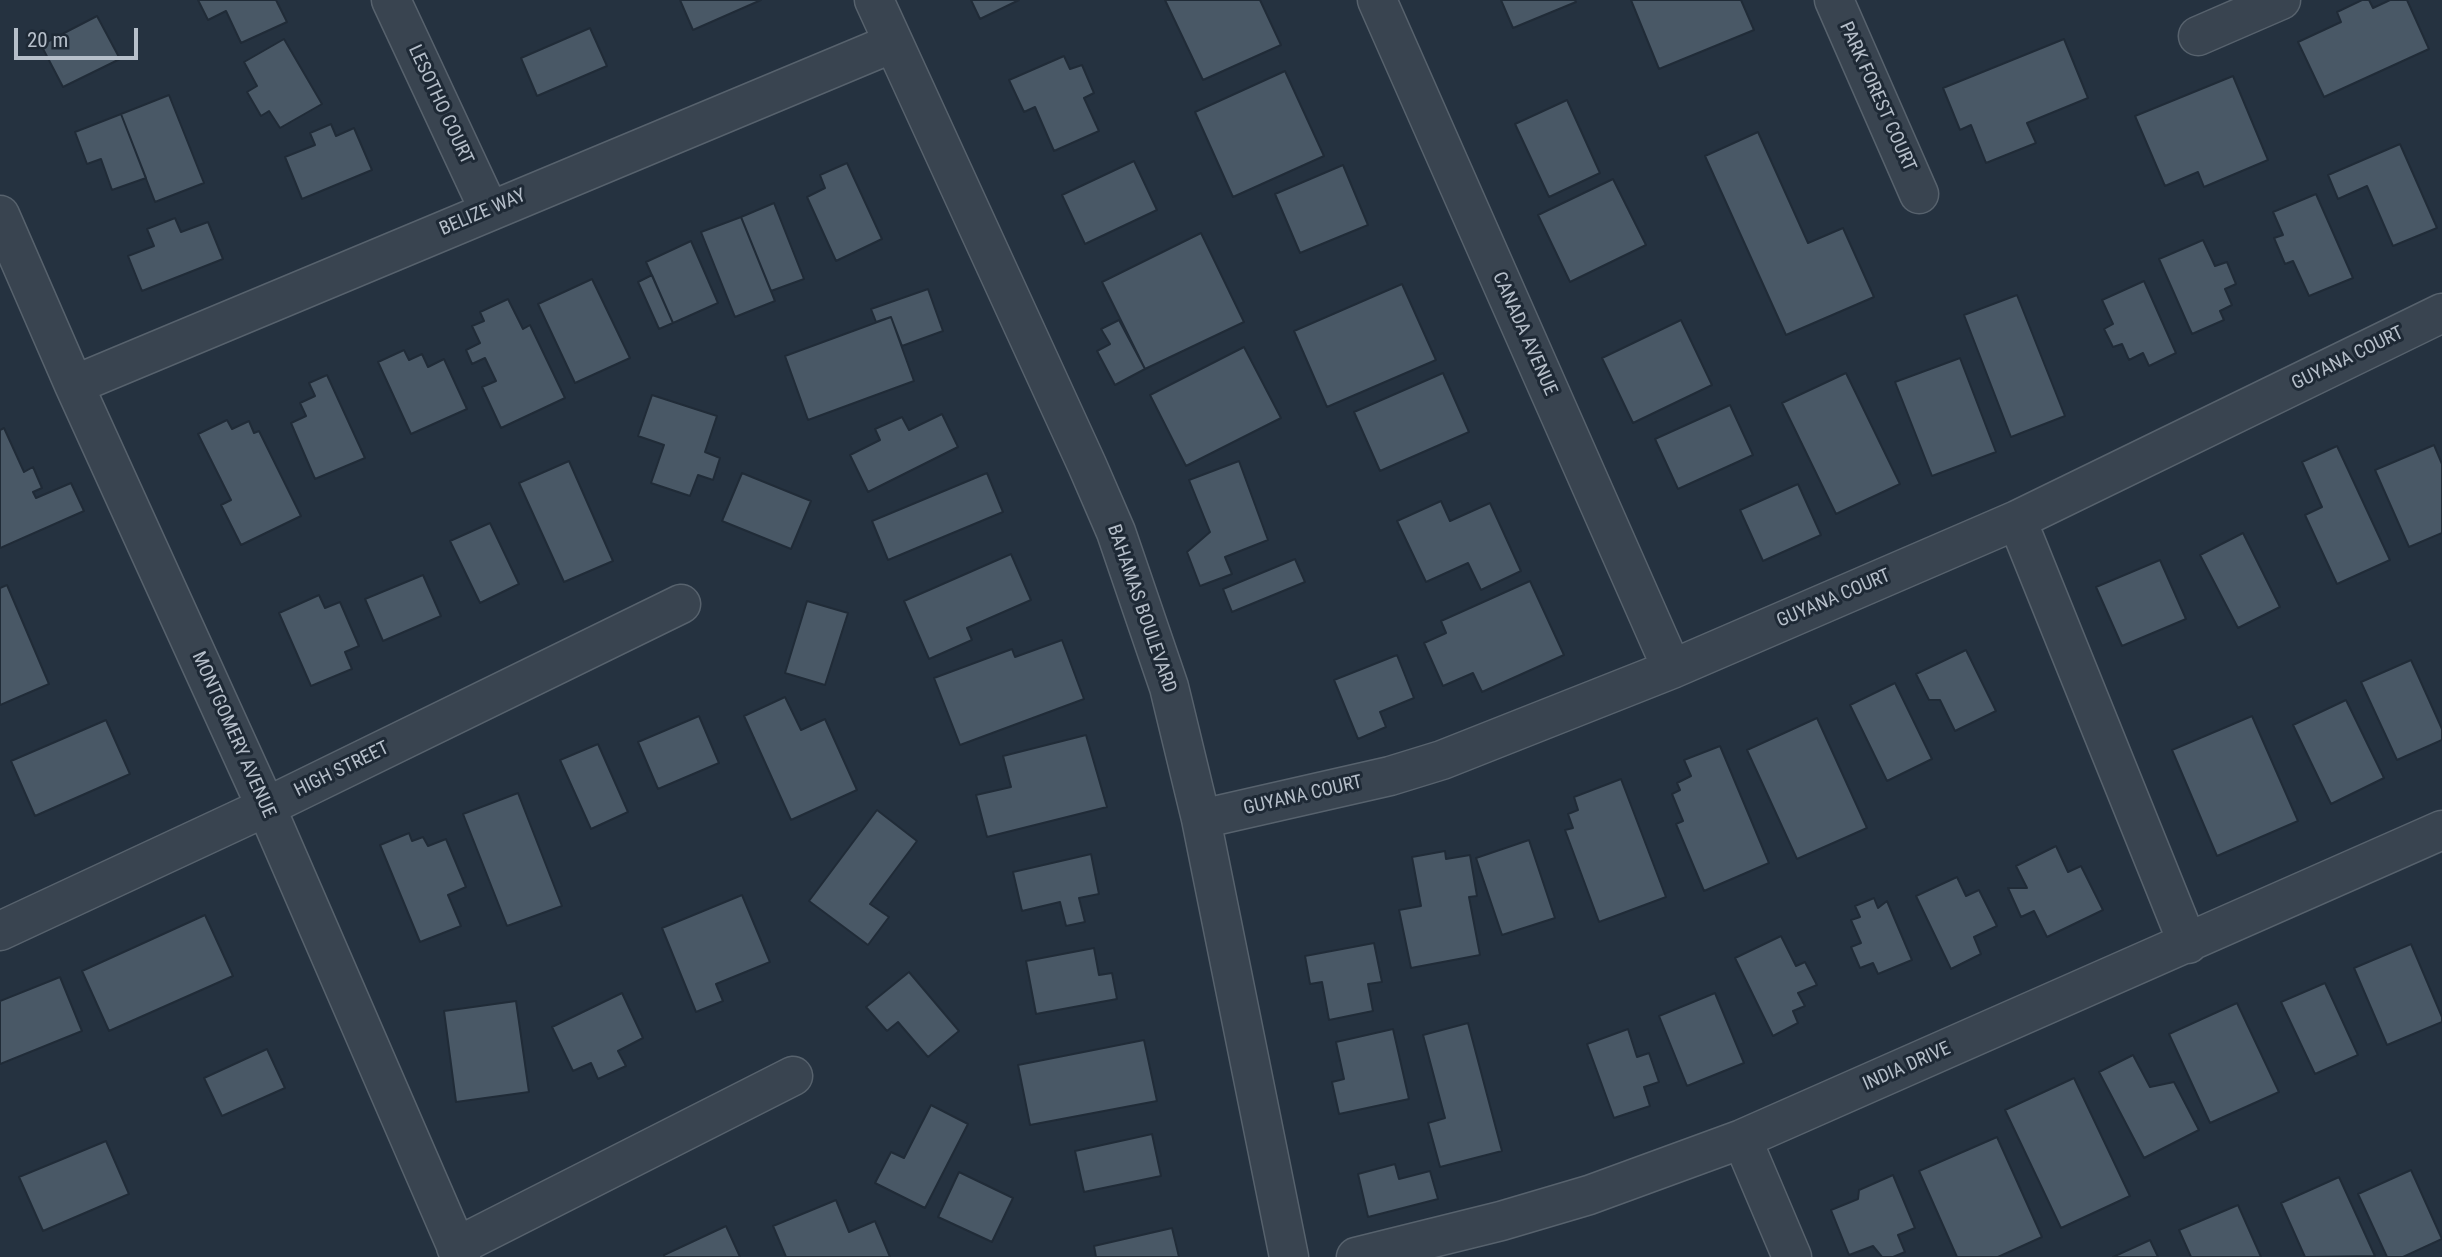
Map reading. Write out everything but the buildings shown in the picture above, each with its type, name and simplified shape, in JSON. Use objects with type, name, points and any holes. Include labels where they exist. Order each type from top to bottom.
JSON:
[{"type":"street","name":"LESOTHO COURT","points":[[391,0],[489,210]]},
{"type":"street","name":"BAHAMAS BOULEVARD","points":[[874,0],[1116,532],[1169,687],[1201,818],[1289,1257]]},
{"type":"street","name":"CANADA AVENUE","points":[[1377,0],[1672,668]]},
{"type":"street","name":"PARK FOREST COURT","points":[[1834,0],[1919,194]]},
{"type":"street","points":[[2198,36],[2281,0]]},
{"type":"street","name":"BELIZE WAY","points":[[74,385],[893,43]]},
{"type":"street","name":"MONTGOMERY AVENUE","points":[[0,215],[74,385],[266,807],[459,1252]]},
{"type":"street","name":"GUYANA COURT","points":[[1201,818],[1390,776],[1442,761],[1672,668],[2017,520],[2442,313]]},
{"type":"street","points":[[2017,520],[2188,944]]},
{"type":"street","name":"HIGH STREET","points":[[0,931],[266,807],[681,604]]},
{"type":"street","name":"INDIA DRIVE","points":[[1356,1257],[1501,1222],[1589,1195],[1742,1139],[2442,830]]},
{"type":"street","points":[[459,1252],[793,1076]]},
{"type":"street","points":[[1742,1139],[1792,1257]]}]
